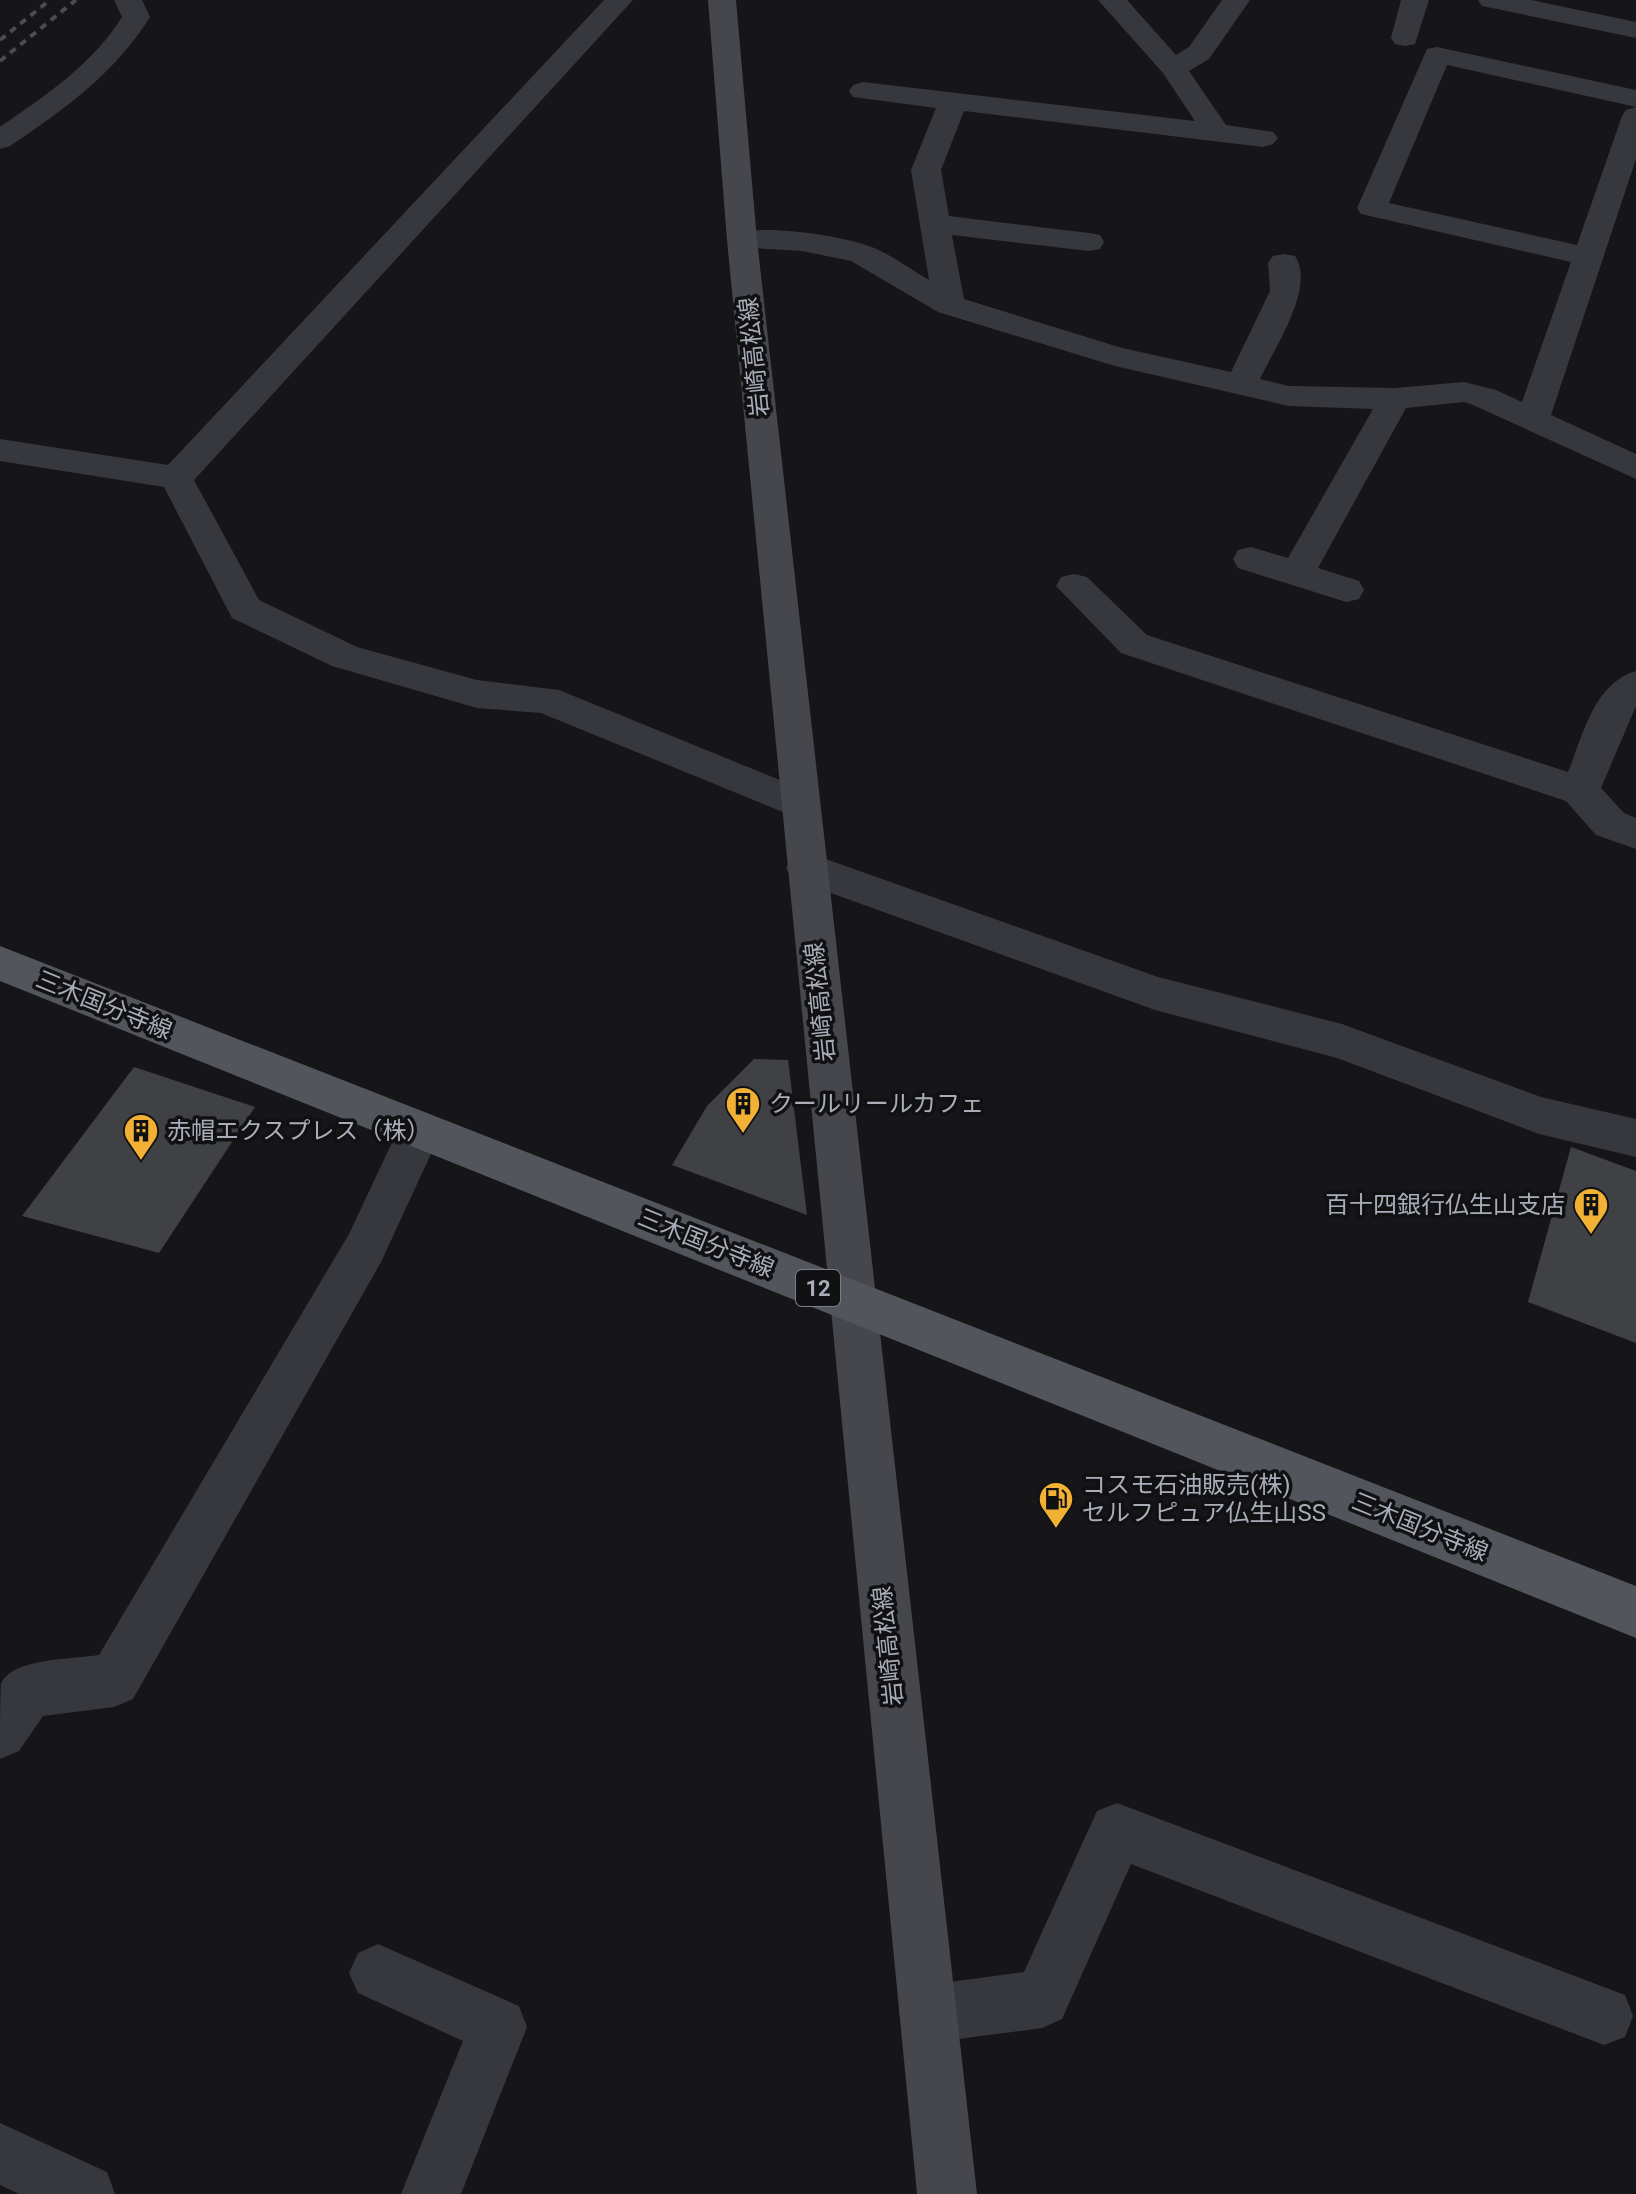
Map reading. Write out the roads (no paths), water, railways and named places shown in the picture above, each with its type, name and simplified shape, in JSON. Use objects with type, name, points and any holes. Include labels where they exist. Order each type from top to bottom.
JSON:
[{"type":"main road","name":"岩崎高松線","points":[[722,0],[742,240],[806,868],[947,2194]]},
{"type":"main road","name":"三木国分寺線","points":[[0,963],[1636,1612]]},
{"type":"street","points":[[0,140],[84,82],[119,43],[136,17],[128,0]]},
{"type":"street","points":[[176,478],[619,0]]},
{"type":"street","points":[[1112,0],[1173,68],[1215,130]]},
{"type":"street","points":[[1173,68],[1199,53],[1236,0]]},
{"type":"street","points":[[1405,38],[1414,0]]},
{"type":"street","points":[[1588,257],[1372,208],[1437,55],[1500,28],[1636,30]]},
{"type":"street","points":[[1500,28],[1636,99]]},
{"type":"street","points":[[863,91],[1263,138]]},
{"type":"street","points":[[949,305],[926,170],[953,102]]},
{"type":"street","points":[[1533,418],[1636,116]]},
{"type":"street","points":[[935,224],[1089,242]]},
{"type":"street","points":[[742,240],[802,242],[860,253],[949,305],[1115,356],[1289,396],[1395,399],[1464,392],[1484,397],[1636,468]]},
{"type":"street","points":[[1241,385],[1286,291],[1284,263]]},
{"type":"street","points":[[1296,575],[1395,399]]},
{"type":"street","points":[[0,450],[176,478]]},
{"type":"street","points":[[176,478],[245,609],[345,657],[477,694],[546,700],[800,804]]},
{"type":"street","points":[[1251,559],[1346,590]]},
{"type":"street","points":[[1074,586],[1134,644],[1580,791],[1610,824],[1636,834]]},
{"type":"street","points":[[1580,791],[1616,702],[1636,684]]},
{"type":"street","points":[[806,868],[1155,993],[1342,1042],[1539,1115],[1636,1138]]},
{"type":"street","points":[[0,1732],[28,1691],[114,1680],[365,1248],[420,1130]]},
{"type":"street","points":[[928,2014],[1042,1999],[1117,1831],[1604,2016]]},
{"type":"street","points":[[378,1973],[498,2027],[431,2194]]},
{"type":"street","points":[[0,2153],[85,2194]]},
{"type":"railway","points":[[0,40],[50,0]]},
{"type":"railway","points":[[0,61],[76,0]]},
{"type":"place","name":"クールリールカフェ","points":[[743,1135]]},
{"type":"place","name":"赤帽エクスプレス（株）","points":[[141,1162]]},
{"type":"place","name":"百十四銀行仏生山支店","points":[[1591,1236]]},
{"type":"place","name":"コスモ石油販売(株) セルフピュア仏生山SS","points":[[1056,1530]]}]
